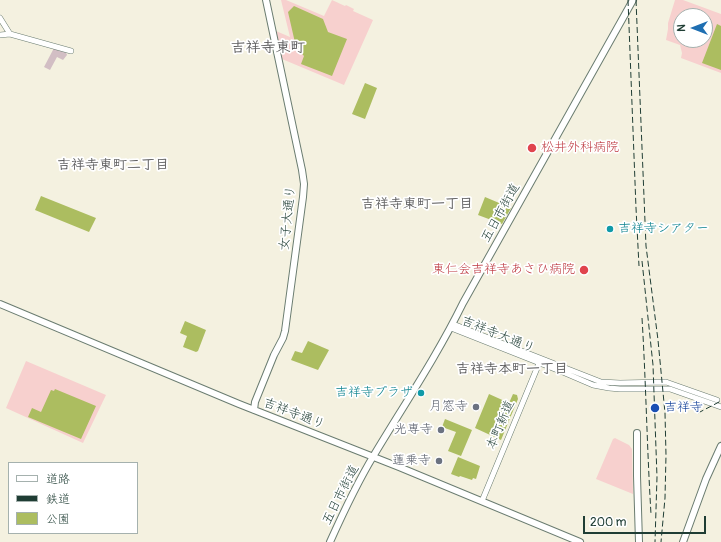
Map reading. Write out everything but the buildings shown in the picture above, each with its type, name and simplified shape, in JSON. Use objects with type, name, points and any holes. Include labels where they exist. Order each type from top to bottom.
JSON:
[{"type":"main road","name":"女子大通り","points":[[254,410],[254,402],[285,331],[304,184],[300,157],[266,0]]},
{"type":"main road","name":"五日市街道","points":[[330,542],[373,456],[452,326],[463,303],[633,0]]},
{"type":"main road","name":"吉祥寺通り","points":[[0,304],[254,410],[373,456],[580,542]]},
{"type":"main road","points":[[637,433],[639,542]]},
{"type":"main road","points":[[683,542],[706,479],[721,446]]},
{"type":"street","points":[[0,18],[10,34]]},
{"type":"street","points":[[0,35],[10,34],[71,50]]},
{"type":"street","name":"吉祥寺大通り","points":[[452,326],[540,361],[599,387],[620,389],[667,388],[721,408]]},
{"type":"street","name":"吉祥寺大通り","points":[[540,361],[601,382],[666,382],[717,400]]},
{"type":"street","name":"本町新道","points":[[482,501],[540,361]]},
{"type":"shaded area","points":[[281,0],[286,0],[324,16],[332,0],[345,6],[346,5],[354,9],[353,11],[373,20],[344,85],[282,59],[276,31],[290,37]]},
{"type":"shaded area","points":[[675,0],[683,0],[705,8],[673,8],[673,42],[666,40],[668,23]]},
{"type":"shaded area","points":[[713,11],[721,14],[721,73],[681,58],[681,48],[713,48]]},
{"type":"shaded area","points":[[54,48],[66,52],[67,55],[63,60],[57,57],[50,70],[44,67]]},
{"type":"shaded area","points":[[26,361],[106,395],[83,443],[6,408]]},
{"type":"shaded area","points":[[615,438],[629,445],[632,449],[633,494],[596,479],[613,439]]},
{"type":"green space","points":[[294,6],[323,19],[328,32],[347,39],[332,76],[301,64],[304,56],[296,47],[288,12]]},
{"type":"green space","points":[[717,24],[721,26],[721,70],[702,63],[708,48],[713,48],[713,34]]},
{"type":"green space","points":[[365,83],[377,88],[365,119],[352,114]]},
{"type":"green space","points":[[41,196],[96,218],[89,232],[35,210]]},
{"type":"green space","points":[[485,197],[511,208],[502,224],[478,215]]},
{"type":"green space","points":[[185,321],[206,330],[198,351],[196,352],[183,347],[187,336],[180,333]]},
{"type":"green space","points":[[308,341],[329,350],[318,370],[291,360],[295,351],[302,353]]},
{"type":"green space","points":[[55,389],[96,406],[81,439],[28,417],[32,408],[41,412],[51,390],[54,391]]},
{"type":"green space","points":[[489,394],[509,403],[513,394],[517,395],[518,399],[501,440],[475,428]]},
{"type":"green space","points":[[445,419],[472,430],[461,456],[448,451],[456,432],[442,427]]},
{"type":"green space","points":[[458,457],[480,466],[476,479],[473,478],[472,480],[451,474]]},
{"type":"railway","points":[[628,0],[639,266]]},
{"type":"railway","points":[[636,0],[646,246],[658,340],[665,413],[665,498],[661,542]]},
{"type":"railway","points":[[642,261],[653,365],[657,477],[655,542]]},
{"type":"railway","points":[[642,318],[651,514]]},
{"type":"railway","points":[[698,413],[721,401]]},
{"type":"place","name":"松井外科病院","points":[[532,148]]},
{"type":"place","name":"吉祥寺シアター","points":[[610,229]]},
{"type":"place","name":"東仁会吉祥寺あさひ病院","points":[[584,270]]},
{"type":"place","name":"吉祥寺プラザ","points":[[421,393]]},
{"type":"place","name":"月窓寺","points":[[476,407]]},
{"type":"place","name":"吉祥寺","points":[[655,408]]},
{"type":"place","name":"光専寺","points":[[441,430]]},
{"type":"place","name":"蓮乗寺","points":[[439,461]]},
{"type":"district","name":"吉祥寺東町","points":[[268,48]]},
{"type":"district","name":"吉祥寺東町二丁目","points":[[113,165]]},
{"type":"district","name":"吉祥寺東町一丁目","points":[[417,204]]},
{"type":"district","name":"吉祥寺本町一丁目","points":[[512,369]]}]
